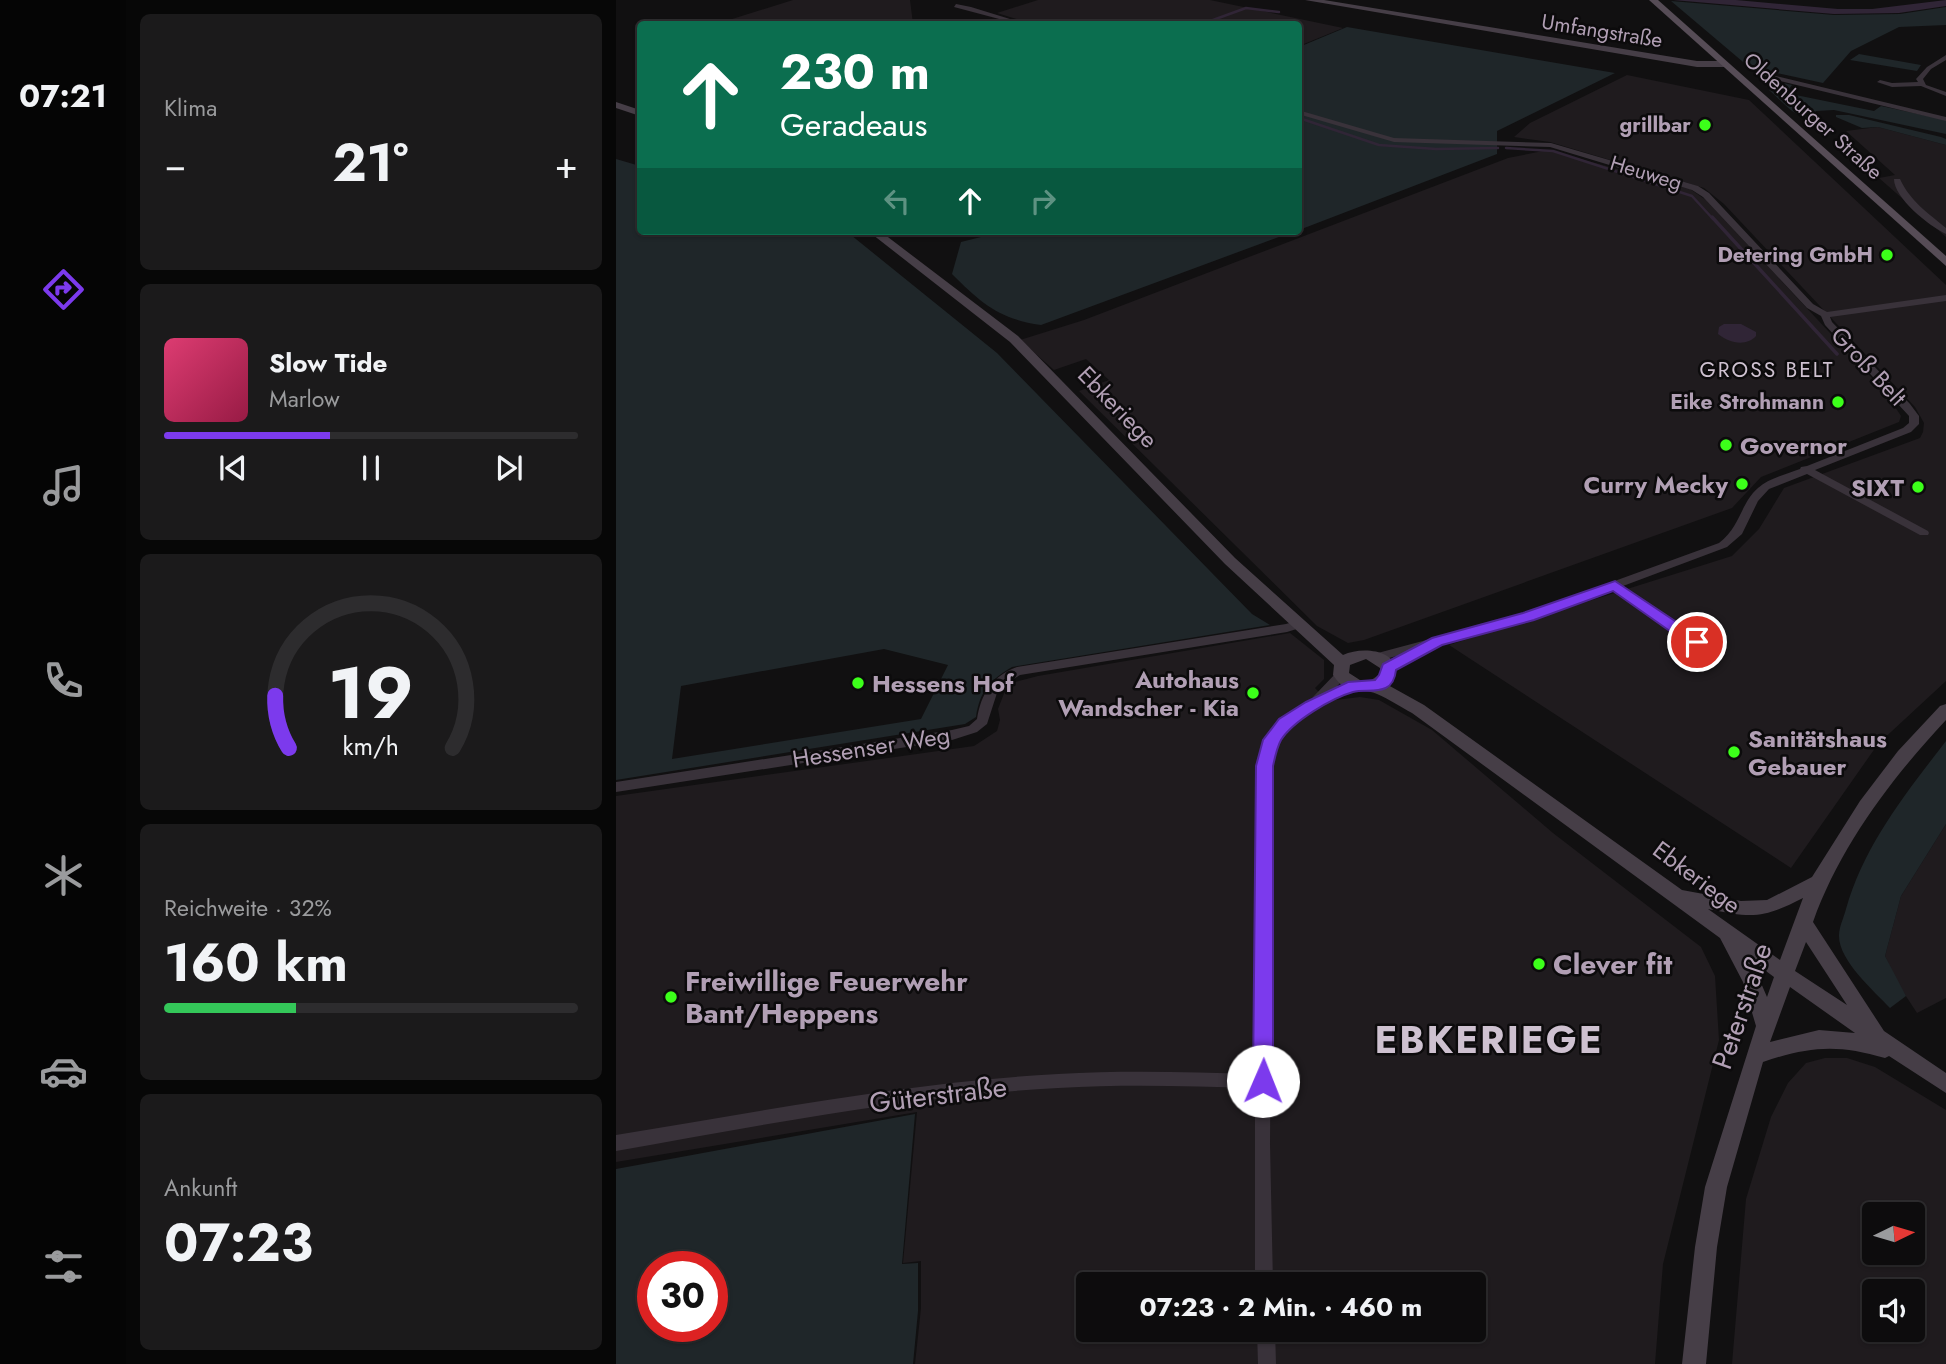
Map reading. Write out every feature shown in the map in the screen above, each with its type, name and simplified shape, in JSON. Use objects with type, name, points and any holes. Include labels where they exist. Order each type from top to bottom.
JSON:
[{"type":"main road","name":"Oldenburger Straße","points":[[1654,0],[1946,262]]},
{"type":"street","name":"Umfangstraße","points":[[1309,0],[1697,64],[1725,64]]},
{"type":"street","points":[[956,6],[1013,21]]},
{"type":"street","points":[[1921,84],[1921,75],[1946,57]]},
{"type":"street","points":[[1765,74],[1946,119]]},
{"type":"street","points":[[1880,82],[1892,85],[1921,84],[1946,94]]},
{"type":"street","points":[[616,105],[637,112]]},
{"type":"street","name":"Heuweg","points":[[1302,113],[1394,141],[1551,145],[1695,187],[1706,195],[1810,306],[1825,315]]},
{"type":"street","points":[[1897,181],[1899,190],[1946,232]]},
{"type":"street","name":"Ebkeriege","points":[[878,235],[1014,339],[1230,561],[1348,670]]},
{"type":"street","points":[[1825,315],[1946,298]]},
{"type":"street","name":"Groß Belt","points":[[1382,672],[1437,642],[1528,617],[1731,540],[1740,532],[1756,494],[1775,481],[1907,430],[1914,424],[1914,416],[1907,406],[1835,330],[1825,315]]},
{"type":"street","points":[[1805,469],[1924,533]]},
{"type":"street","points":[[1615,586],[1716,655]]},
{"type":"street","name":"Hessenser Weg","points":[[616,787],[952,735],[973,729],[983,721],[986,699],[996,683],[1017,671],[1299,624]]},
{"type":"street","points":[[1348,670],[1382,672]]},
{"type":"street","points":[[1265,1272],[1263,1081],[1267,752],[1278,731],[1312,706],[1348,670],[1382,672]]},
{"type":"street","name":"Ebkeriege","points":[[1382,672],[1419,709],[1784,974],[1946,1084]]},
{"type":"street","name":"Peterstraße","points":[[1694,1364],[1706,1247],[1716,1187],[1755,1056],[1818,883],[1866,806],[1904,755],[1946,710]]},
{"type":"street","points":[[1679,896],[1756,908],[1769,907],[1818,883]]},
{"type":"street","points":[[1803,923],[1880,1040]]},
{"type":"street","points":[[1726,932],[1752,981],[1766,1027]]},
{"type":"street","points":[[1755,1056],[1806,1039],[1825,1037],[1850,1038],[1904,1055]]},
{"type":"street","name":"Güterstraße","points":[[616,1143],[975,1088],[1120,1078],[1263,1081]]},
{"type":"street","points":[[1266,1342],[1267,1364]]},
{"type":"shaded area","points":[[793,0],[910,0],[913,21],[732,21],[729,20]]},
{"type":"shaded area","points":[[1038,0],[1210,0],[1343,28],[1302,45],[1302,21],[1023,21],[997,13]]},
{"type":"shaded area","points":[[1673,0],[1736,0],[1838,9],[1872,9],[1946,0],[1946,6],[1899,13],[1834,14]]},
{"type":"shaded area","points":[[1671,1],[1834,15],[1900,14],[1946,7],[1946,25],[1899,27],[1851,51],[1823,83],[1749,67]]},
{"type":"shaded area","points":[[1347,27],[1615,73],[1497,131],[1497,154],[1302,229],[1302,46]]},
{"type":"shaded area","points":[[1859,54],[1921,65],[1917,71],[1850,60]]},
{"type":"shaded area","points":[[1627,75],[1749,100],[1946,285],[1946,681],[1878,744],[1791,868],[1449,645],[1732,556],[1759,529],[1784,488],[1920,438],[1923,432],[1924,423],[1915,407],[1724,204],[1704,188],[1550,142],[1514,137],[1530,123]]},
{"type":"shaded area","points":[[1779,82],[1792,85],[1786,93],[1874,111],[1881,106],[1946,120],[1946,134],[1834,110],[1816,111],[1813,118],[1807,118],[1790,109],[1769,90],[1768,84]]},
{"type":"shaded area","points":[[1836,115],[1849,115],[1941,137],[1946,139],[1946,145],[1878,127],[1862,128]]},
{"type":"shaded area","points":[[1878,127],[1946,145],[1946,237],[1879,178],[1895,175],[1846,131]]},
{"type":"shaded area","points":[[1548,150],[1690,189],[1706,200],[1886,393],[1901,416],[1899,422],[1761,477],[1732,508],[1364,640],[1348,643],[1317,626],[1079,391],[1109,380],[1086,359],[1054,370],[1020,340],[1084,320],[1508,158]]},
{"type":"shaded area","points":[[616,159],[637,165],[637,235],[851,235],[997,353],[1252,614],[1270,625],[1012,667],[987,688],[980,700],[976,717],[965,724],[616,780]],"holes":[[[884,649],[948,665],[921,719],[672,759],[681,686]]]},
{"type":"shaded area","points":[[1284,235],[1041,325],[1002,314],[972,293],[952,274],[961,242],[985,236]]},
{"type":"shaded area","points":[[1724,324],[1741,324],[1756,332],[1756,336],[1742,343],[1727,340],[1718,334],[1719,327]]},
{"type":"shaded area","points":[[1290,633],[1324,660],[1324,679],[1315,688],[1327,701],[1360,697],[1379,700],[1432,730],[1553,833],[1701,947],[1715,976],[1719,1040],[1663,1264],[1655,1364],[915,1364],[921,1308],[921,1261],[903,1263],[917,1112],[616,1162],[616,796],[974,746],[997,731],[1000,720],[998,709],[1005,691],[1015,682]]},
{"type":"shaded area","points":[[1946,741],[1946,824],[1901,896],[1885,956],[1906,996],[1890,1008],[1850,965],[1840,945],[1840,929],[1854,886],[1875,841]]},
{"type":"shaded area","points":[[1946,824],[1946,998],[1917,1013],[1898,984],[1885,956],[1901,896]]},
{"type":"shaded area","points":[[1825,1058],[1847,1058],[1875,1067],[1946,1110],[1946,1364],[1732,1364],[1746,1199],[1771,1117],[1788,1083],[1806,1063]]},
{"type":"shaded area","points":[[915,1114],[902,1264],[918,1263],[918,1311],[913,1364],[616,1364],[616,1169]]},
{"type":"waterway","points":[[1210,21],[1246,8],[1279,12]]},
{"type":"waterway","points":[[1302,119],[1379,145],[1436,149],[1498,148]]},
{"type":"waterway","points":[[1506,148],[1553,151],[1692,196],[1713,219]]},
{"type":"waterway","points":[[1712,217],[1837,354]]},
{"type":"place","name":"grillbar","points":[[1705,125]]},
{"type":"place","name":"Detering GmbH","points":[[1887,255]]},
{"type":"place","name":"Eike Strohmann","points":[[1838,402]]},
{"type":"place","name":"Governor","points":[[1726,445]]},
{"type":"place","name":"Curry Mecky","points":[[1742,484]]},
{"type":"place","name":"SIXT","points":[[1918,487]]},
{"type":"place","name":"Hessens Hof","points":[[858,683]]},
{"type":"place","name":"Autohaus Wandscher - Kia","points":[[1253,693]]},
{"type":"place","name":"Sanitätshaus Gebauer","points":[[1734,752]]},
{"type":"place","name":"Clever fit","points":[[1539,964]]},
{"type":"place","name":"Freiwillige Feuerwehr Bant/Heppens","points":[[671,997]]},
{"type":"district","name":"GROSS BELT","points":[[1767,370]]},
{"type":"district","name":"EBKERIEGE","points":[[1489,1039]]},
{"type":"route","points":[[1263,1081],[1265,766],[1272,740],[1285,723],[1297,714],[1353,686],[1368,688],[1380,684],[1387,677],[1388,668],[1437,642],[1528,617],[1615,586],[1697,642]]}]
